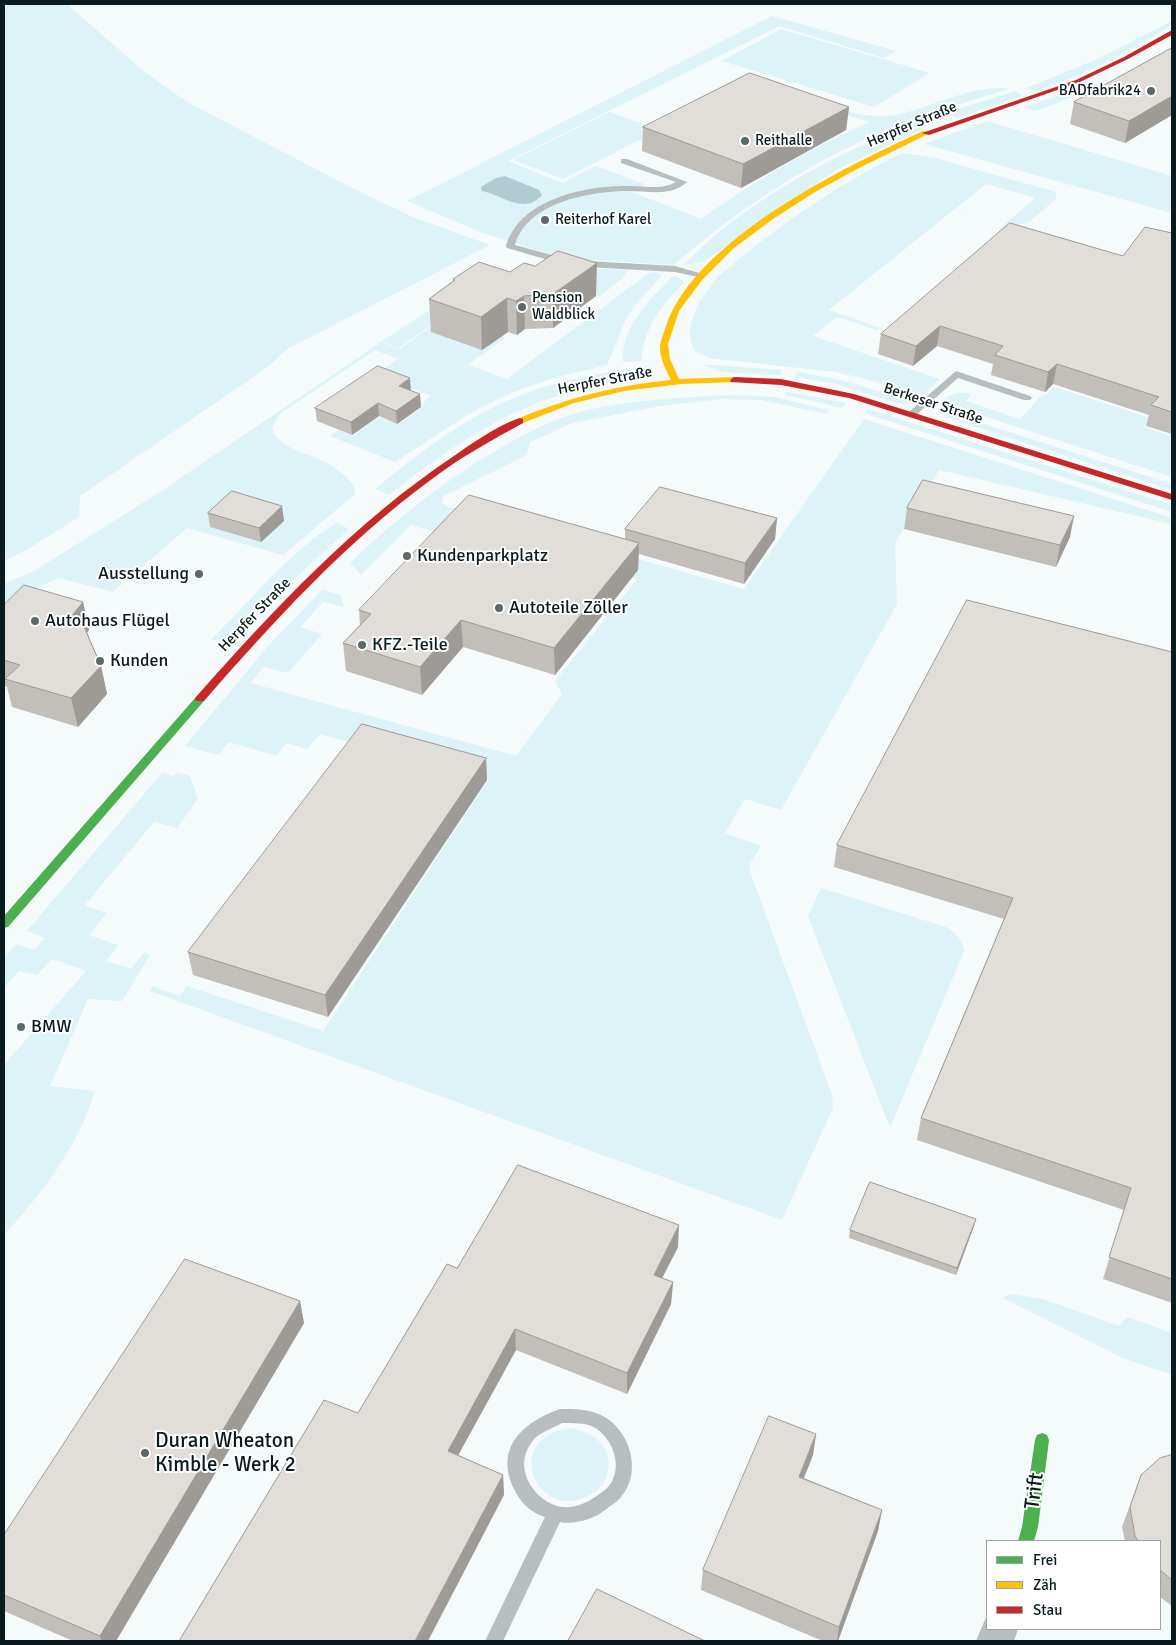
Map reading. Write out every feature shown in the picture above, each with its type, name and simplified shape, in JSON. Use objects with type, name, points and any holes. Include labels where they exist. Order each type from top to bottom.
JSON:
[{"type":"main road","name":"Herpfer Straße","points":[[4,924],[247,644],[345,546],[384,514],[459,458],[523,419],[577,399],[629,388],[677,383],[665,360],[664,343],[667,327],[681,299],[700,276],[770,219],[848,170],[926,134],[1079,81],[1133,55],[1172,32]]},
{"type":"main road","name":"Berkeser Straße","points":[[677,383],[732,380],[784,383],[848,395],[913,413],[1172,497]]},
{"type":"main road","name":"Trift","points":[[1026,1540],[1030,1527],[1042,1440]]},
{"type":"lane","points":[[624,160],[683,182],[671,189],[657,192],[611,189],[592,190],[550,204],[520,224],[513,232],[510,246],[570,263],[675,269],[700,276]]},
{"type":"lane","points":[[913,413],[956,374],[1027,398]]},
{"type":"lane","points":[[567,1416],[580,1416],[597,1421],[616,1438],[623,1452],[624,1469],[618,1489],[606,1503],[589,1512],[574,1516],[556,1514],[533,1504],[519,1487],[514,1468],[516,1451],[526,1433],[542,1422],[567,1416]]},
{"type":"lane","points":[[494,1641],[556,1514]]},
{"type":"shaded area","points":[[4,4],[67,4],[146,73],[187,102],[360,192],[413,217],[490,245],[287,349],[269,366],[80,496],[79,517],[28,549],[4,561]]},
{"type":"shaded area","points":[[772,16],[896,51],[884,58],[780,26],[508,161],[562,183],[596,166],[644,184],[632,192],[701,219],[783,166],[826,142],[870,122],[829,110],[833,108],[868,115],[890,116],[920,109],[979,90],[1009,89],[901,124],[829,157],[749,206],[698,244],[674,265],[562,258],[480,232],[407,201]]},
{"type":"shaded area","points":[[1172,21],[1172,25],[1169,27],[1119,56],[1076,76],[1037,91],[1026,88],[1100,58]]},
{"type":"shaded area","points":[[781,29],[930,73],[874,107],[722,61]]},
{"type":"shaded area","points":[[1094,83],[1101,86],[1038,110],[1033,111],[1025,107]]},
{"type":"shaded area","points":[[1016,91],[1022,96],[956,118],[950,115],[937,120],[932,117]]},
{"type":"shaded area","points":[[610,112],[659,130],[563,179],[513,160]]},
{"type":"shaded area","points":[[928,119],[932,122],[920,126],[924,129],[836,170],[703,262],[684,265],[708,241],[736,219],[797,178],[863,145]]},
{"type":"shaded area","points":[[987,121],[1172,176],[1172,213],[924,144]]},
{"type":"shaded area","points":[[903,153],[935,158],[1049,190],[1055,192],[1057,198],[1028,223],[998,230],[1035,198],[986,184],[829,310],[880,328],[877,330],[837,317],[813,336],[939,379],[922,397],[870,380],[836,372],[709,358],[696,352],[691,342],[690,332],[695,312],[706,292],[719,276],[807,208],[878,165]]},
{"type":"shaded area","points":[[505,176],[539,190],[542,195],[528,204],[520,204],[482,191],[481,187],[496,178]]},
{"type":"shaded area","points":[[573,268],[628,270],[622,279],[600,296],[557,282],[471,296],[399,348],[382,341],[458,292]]},
{"type":"shaded area","points":[[655,272],[662,275],[636,304],[626,319],[607,365],[557,377],[513,392],[469,414],[395,462],[330,436],[339,430],[353,436],[379,417],[398,425],[423,407],[424,402],[431,396],[377,374],[398,359],[375,350],[281,413],[272,427],[279,440],[285,445],[335,468],[354,486],[355,494],[283,555],[187,528],[113,592],[58,578],[4,603],[4,584],[34,571],[157,494],[381,342],[400,349],[441,319],[463,323],[505,338],[459,371],[469,365],[507,379],[649,273]]},
{"type":"shaded area","points":[[674,275],[685,282],[655,317],[646,337],[641,361],[623,362],[623,349],[632,325],[647,303]]},
{"type":"shaded area","points":[[701,364],[781,370],[781,375],[722,372]]},
{"type":"shaded area","points":[[635,368],[631,374],[613,382],[537,403],[492,424],[450,450],[389,495],[375,489],[460,426],[516,397],[559,383]]},
{"type":"shaded area","points":[[797,372],[841,380],[915,402],[901,404],[836,384],[795,377]]},
{"type":"shaded area","points":[[1054,387],[1151,418],[1144,427],[1172,437],[1172,477],[940,402],[955,393],[967,393],[971,394],[966,401],[1020,419],[1043,394],[1046,395]]},
{"type":"shaded area","points":[[786,392],[846,403],[842,408],[787,395]]},
{"type":"shaded area","points":[[732,395],[776,397],[828,410],[827,414],[762,400],[722,399],[660,406],[573,423],[530,442],[527,455],[444,496],[442,503],[447,507],[465,510],[744,589],[864,419],[1172,518],[1172,524],[939,470],[895,543],[897,604],[781,810],[745,799],[725,833],[761,846],[750,864],[750,872],[832,1095],[833,1108],[782,1220],[150,991],[153,986],[179,996],[187,986],[323,1031],[489,779],[320,734],[307,749],[286,743],[277,756],[229,742],[218,755],[185,746],[269,645],[322,590],[340,595],[344,607],[323,602],[300,627],[322,634],[288,673],[264,667],[250,683],[516,756],[562,694],[555,681],[637,579],[460,528],[451,537],[411,525],[361,575],[350,563],[427,497],[456,476],[517,438],[548,424],[577,413],[615,405],[654,400]]},
{"type":"shaded area","points":[[868,409],[1172,505],[1172,512],[864,413]]},
{"type":"shaded area","points":[[940,410],[1172,484],[1172,490],[945,417]]},
{"type":"shaded area","points":[[337,523],[349,529],[280,592],[233,640],[211,640],[288,561],[321,533]]},
{"type":"shaded area","points":[[162,773],[173,776],[177,773],[190,776],[198,799],[177,828],[154,822],[84,906],[107,913],[89,935],[118,945],[106,961],[131,969],[144,953],[150,955],[122,1001],[88,999],[50,1086],[95,1091],[88,1112],[58,1168],[4,1235],[4,1065],[86,971],[52,959],[37,975],[19,971],[4,988],[4,958],[16,944],[34,950],[45,938],[27,931]]},
{"type":"shaded area","points":[[821,888],[946,927],[962,943],[964,951],[890,1128],[808,916]]},
{"type":"shaded area","points":[[1010,1294],[1043,1299],[1119,1326],[1127,1317],[1172,1333],[1172,1375],[1123,1358],[1003,1298]]},
{"type":"shaded area","points":[[570,1428],[588,1434],[602,1444],[609,1459],[609,1468],[604,1482],[597,1490],[583,1498],[566,1501],[551,1496],[540,1487],[533,1474],[532,1460],[537,1446],[549,1435]]},
{"type":"building","points":[[1172,48],[1172,96],[1129,121],[1074,102]]},
{"type":"building","points":[[750,73],[849,107],[743,164],[643,127]]},
{"type":"building","points":[[1010,223],[1123,256],[1145,227],[1172,233],[1172,412],[1151,405],[1159,397],[1057,364],[1048,372],[995,355],[1003,346],[940,326],[916,346],[881,334]]},
{"type":"building","points":[[558,251],[597,263],[553,294],[524,296],[516,301],[507,298],[481,317],[429,299],[455,280],[453,279],[479,262],[510,272],[524,263],[535,266]]},
{"type":"building","points":[[378,366],[410,378],[399,386],[420,394],[396,411],[378,403],[351,422],[315,408]]},
{"type":"building","points":[[923,480],[1074,516],[1060,545],[907,508]]},
{"type":"building","points":[[660,487],[777,518],[745,563],[625,529]]},
{"type":"building","points":[[232,491],[282,506],[259,528],[208,513]]},
{"type":"building","name":"Autoteile Zöller","points":[[469,495],[639,543],[554,648],[461,620],[420,667],[343,643],[371,614],[359,610]]},
{"type":"building","points":[[24,585],[83,602],[70,618],[82,622],[101,666],[71,698],[5,679],[20,665],[4,660],[4,605]]},
{"type":"building","points":[[967,600],[1172,652],[1172,1279],[1109,1257],[1131,1188],[921,1118],[1013,898],[837,845]]},
{"type":"building","points":[[362,724],[486,758],[325,995],[188,952]]},
{"type":"building","points":[[518,1165],[679,1225],[654,1275],[673,1282],[627,1373],[515,1329],[448,1451],[503,1475],[415,1641],[179,1641],[324,1400],[358,1413],[447,1264],[457,1268]]},
{"type":"building","points":[[870,1182],[976,1219],[957,1268],[850,1230]]},
{"type":"building","points":[[185,1259],[300,1301],[100,1636],[4,1595],[4,1535]]},
{"type":"building","points":[[769,1416],[816,1434],[799,1477],[882,1510],[839,1627],[703,1570]]},
{"type":"building","points":[[1172,1455],[1172,1580],[1161,1571],[1161,1540],[1137,1540],[1130,1507],[1141,1475],[1160,1458]]},
{"type":"building","points":[[597,1589],[705,1641],[568,1641]]},
{"type":"traffic: fast","points":[[4,924],[200,699]]},
{"type":"traffic: fast","points":[[1026,1540],[1030,1527],[1042,1440]]},
{"type":"traffic: slow","points":[[677,383],[666,359],[664,344],[675,311],[699,278],[732,247],[771,217],[813,190],[855,167],[926,133]]},
{"type":"traffic: slow","points":[[520,421],[571,401],[624,388],[679,382],[734,380]]},
{"type":"traffic: jam","points":[[926,133],[1078,81],[1126,58],[1172,32]]},
{"type":"traffic: jam","points":[[734,380],[781,382],[851,396],[1172,497]]},
{"type":"traffic: jam","points":[[200,699],[271,620],[347,544],[430,476],[474,446],[520,421]]},
{"type":"place","name":"BADfabrik24","points":[[1151,91]]},
{"type":"place","name":"Reithalle","points":[[745,141]]},
{"type":"place","name":"Reiterhof Karel","points":[[545,220]]},
{"type":"place","name":"Pension Waldblick","points":[[522,307]]},
{"type":"place","name":"Kundenparkplatz","points":[[407,556]]},
{"type":"place","name":"Ausstellung","points":[[199,574]]},
{"type":"place","name":"Autoteile Zöller","points":[[499,608]]},
{"type":"place","name":"Autohaus Flügel","points":[[35,621]]},
{"type":"place","name":"KFZ.-Teile","points":[[362,645]]},
{"type":"place","name":"Kunden","points":[[100,661]]},
{"type":"place","name":"BMW","points":[[21,1027]]},
{"type":"place","name":"Duran Wheaton Kimble - Werk 2","points":[[145,1453]]}]
